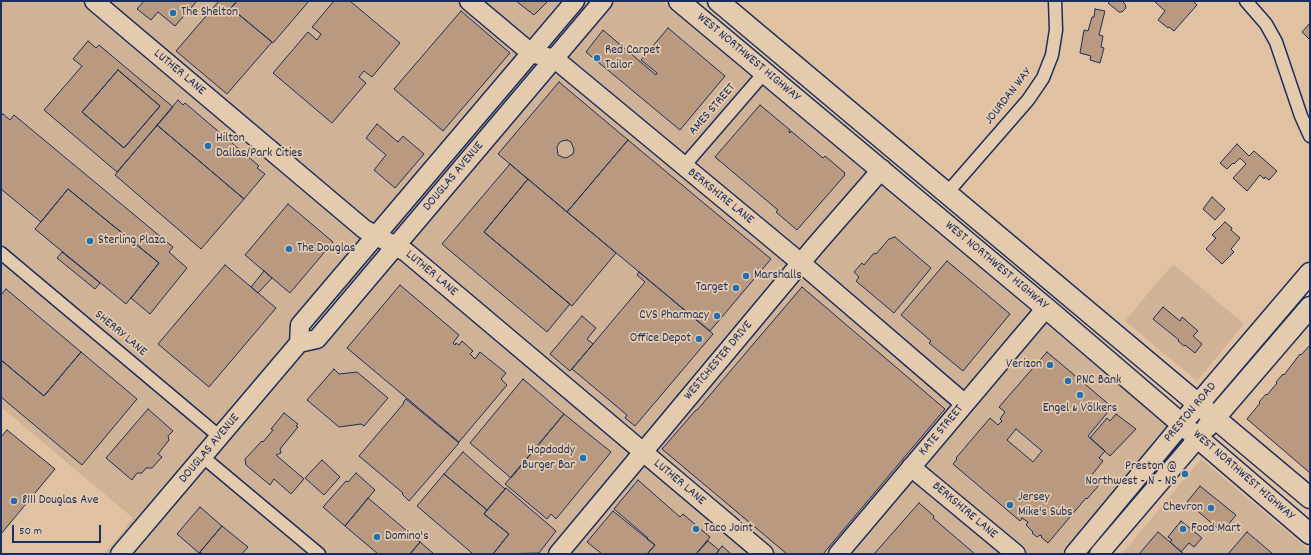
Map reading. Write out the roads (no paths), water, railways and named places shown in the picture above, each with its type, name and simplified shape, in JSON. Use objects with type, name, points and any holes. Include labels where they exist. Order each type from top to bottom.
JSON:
[{"type":"main road","name":"WEST NORTHWEST HIGHWAY","points":[[679,1],[882,169],[1310,534]]},
{"type":"main road","name":"WEST NORTHWEST HIGHWAY","points":[[718,1],[1310,498]]},
{"type":"main road","points":[[882,169],[897,168],[902,170],[972,229],[996,233]]},
{"type":"main road","name":"PRESTON ROAD","points":[[1182,424],[1310,273]]},
{"type":"main road","name":"PRESTON ROAD","points":[[1198,438],[1310,307]]},
{"type":"street","name":"LUTHER LANE","points":[[94,1],[364,229],[406,252],[764,554]]},
{"type":"street","name":"BERKSHIRE LANE","points":[[469,1],[531,53],[555,59],[683,167],[801,263],[965,404]]},
{"type":"street","name":"DOUGLAS AVENUE","points":[[300,343],[300,325],[575,1]]},
{"type":"street","name":"DOUGLAS AVENUE","points":[[120,554],[300,343],[317,339],[603,1]]},
{"type":"street","name":"JOURDAN WAY","points":[[947,193],[1028,100],[1043,78],[1052,55],[1056,30],[1055,1]]},
{"type":"street","points":[[1246,1],[1266,24],[1276,42],[1301,116],[1310,136]]},
{"type":"street","name":"AMES STREET","points":[[683,167],[765,72]]},
{"type":"street","points":[[479,114],[495,128]]},
{"type":"street","points":[[460,136],[476,150]]},
{"type":"street","name":"WESTCHESTER DRIVE","points":[[558,554],[801,263],[882,169]]},
{"type":"street","name":"SHERRY LANE","points":[[1,253],[220,437]]},
{"type":"street","name":"KATE STREET","points":[[838,554],[1046,308]]},
{"type":"street","name":"PRESTON ROAD","points":[[1074,554],[1182,424]]},
{"type":"street","name":"PRESTON ROAD","points":[[1099,554],[1198,438]]},
{"type":"street","points":[[203,457],[318,554]]},
{"type":"street","name":"BERKSHIRE LANE","points":[[911,467],[1016,554]]},
{"type":"place","name":"The Shelton","points":[[173,13]]},
{"type":"place","name":"Red Carpet Tailor","points":[[597,58]]},
{"type":"place","name":"Hilton Dallas/Park Cities","points":[[208,146]]},
{"type":"place","name":"Sterling Plaza","points":[[90,241]]},
{"type":"place","name":"The Douglas","points":[[289,249]]},
{"type":"place","name":"Marshalls","points":[[746,276]]},
{"type":"place","name":"Target","points":[[736,288]]},
{"type":"place","name":"CVS Pharmacy","points":[[717,316]]},
{"type":"place","name":"Office Depot","points":[[699,339]]},
{"type":"place","name":"Verizon","points":[[1050,365]]},
{"type":"place","name":"PNC Bank","points":[[1068,381]]},
{"type":"place","name":"Engel & Völkers","points":[[1080,395]]},
{"type":"place","name":"Hopdoddy Burger Bar","points":[[583,458]]},
{"type":"place","name":"Preston @ Northwest - N - NS","points":[[1185,474]]},
{"type":"place","name":"8111 Douglas Ave","points":[[14,501]]},
{"type":"place","name":"Jersey Mike's Subs","points":[[1010,505]]},
{"type":"place","name":"Chevron","points":[[1211,508]]},
{"type":"place","name":"Taco Joint","points":[[696,529]]},
{"type":"place","name":"Food Mart","points":[[1183,529]]},
{"type":"place","name":"Domino's","points":[[377,537]]}]
